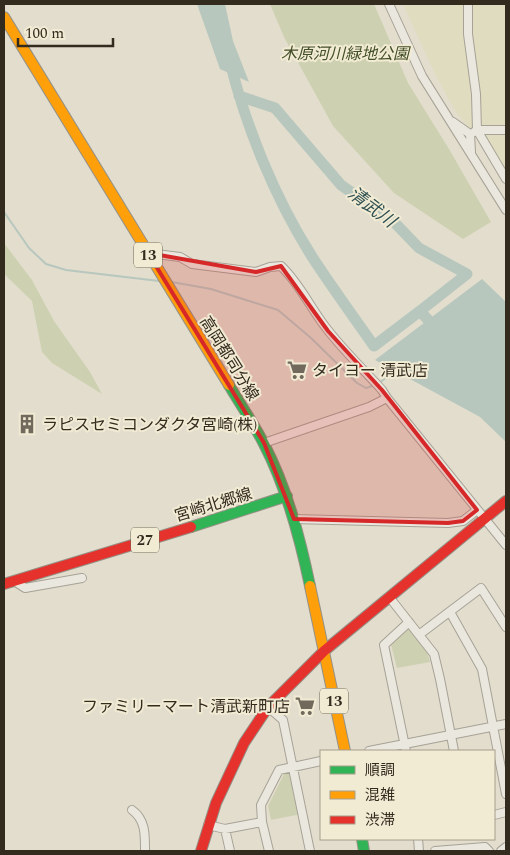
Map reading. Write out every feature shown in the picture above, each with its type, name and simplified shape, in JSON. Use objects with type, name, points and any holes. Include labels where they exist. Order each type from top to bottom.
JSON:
[{"type":"main road","name":"高岡都司分線","points":[[4,16],[264,443],[276,468],[294,519],[312,590],[344,750]]},
{"type":"main road","name":"宮崎北郷線","points":[[4,584],[229,516],[287,496]]},
{"type":"main road","points":[[201,851],[216,803],[234,763],[244,743],[268,708],[324,651],[506,501]]},
{"type":"street","points":[[389,4],[422,76],[506,210]]},
{"type":"street","points":[[468,4],[468,34],[476,94],[471,153]]},
{"type":"street","points":[[450,119],[473,132],[506,179]]},
{"type":"street","points":[[473,132],[506,130]]},
{"type":"street","points":[[148,253],[180,257],[192,264],[256,272],[281,266],[291,276],[328,331],[382,390],[506,545]]},
{"type":"street","points":[[264,443],[369,407],[387,398]]},
{"type":"street","points":[[294,519],[448,523],[463,521],[477,510]]},
{"type":"street","points":[[14,581],[25,588],[82,578]]},
{"type":"street","points":[[420,634],[481,588],[506,627]]},
{"type":"street","points":[[390,598],[434,654],[454,750]]},
{"type":"street","points":[[450,612],[482,669],[506,794]]},
{"type":"street","points":[[405,748],[384,645],[409,622]]},
{"type":"street","points":[[268,708],[284,720],[310,851]]},
{"type":"street","points":[[381,750],[405,748],[451,735],[506,724]]},
{"type":"street","points":[[269,851],[262,822],[261,805],[280,770],[320,761]]},
{"type":"street","points":[[132,810],[141,818],[146,833],[145,851]]},
{"type":"street","points":[[208,826],[226,829],[262,822]]},
{"type":"street","points":[[226,829],[230,851]]},
{"type":"street","points":[[435,851],[485,847],[489,851]]},
{"type":"street","points":[[501,851],[506,847]]},
{"type":"highlighted area","points":[[148,253],[256,272],[281,266],[328,331],[382,390],[477,510],[463,521],[448,523],[294,519],[264,443]]},
{"type":"shaded area","points":[[197,4],[225,4],[233,41],[249,82],[220,69]]},
{"type":"shaded area","points":[[403,4],[506,4],[506,182],[479,134],[457,114],[435,74]]},
{"type":"shaded area","points":[[482,279],[506,302],[506,442],[480,417],[375,360]]},
{"type":"green space","name":"木原河川緑地公園","points":[[270,4],[374,4],[408,83],[491,222],[463,239],[394,193],[333,126],[284,37]]},
{"type":"green space","points":[[4,243],[32,280],[54,321],[90,372],[102,394],[52,363],[42,352],[32,301],[4,274]]},
{"type":"green space","points":[[410,628],[427,652],[430,662],[397,668],[391,644]]},
{"type":"green space","points":[[293,770],[301,814],[271,820],[268,806],[285,772]]},
{"type":"waterway","name":"清武川","points":[[230,62],[253,137],[285,210],[311,255],[374,346],[420,311],[438,331]]},
{"type":"waterway","name":"清武川","points":[[239,96],[275,108],[341,185],[394,222],[419,248],[467,274],[420,311]]},
{"type":"waterway","points":[[4,212],[29,248],[46,264],[66,270],[159,281]]},
{"type":"waterway","points":[[172,282],[211,289],[278,310],[311,338],[357,383],[366,388],[375,385]]},
{"type":"waterway","points":[[379,383],[397,370]]},
{"type":"traffic: fast","points":[[229,385],[260,437],[279,478],[297,532],[310,586]]},
{"type":"traffic: fast","points":[[191,527],[287,496]]},
{"type":"traffic: fast","points":[[362,840],[364,851]]},
{"type":"traffic: slow","points":[[4,17],[229,385]]},
{"type":"traffic: slow","points":[[310,586],[345,750]]},
{"type":"traffic: jam","points":[[324,651],[506,501]]},
{"type":"traffic: jam","points":[[4,584],[191,527]]},
{"type":"traffic: jam","points":[[201,851],[216,803],[244,743],[268,707],[324,651]]},
{"type":"place","name":"タイヨー 清武店","points":[[297,370]]},
{"type":"place","name":"ラピスセミコンダクタ宮崎(株)","points":[[27,424]]},
{"type":"place","name":"ファミリーマート清武新町店","points":[[305,706]]}]
